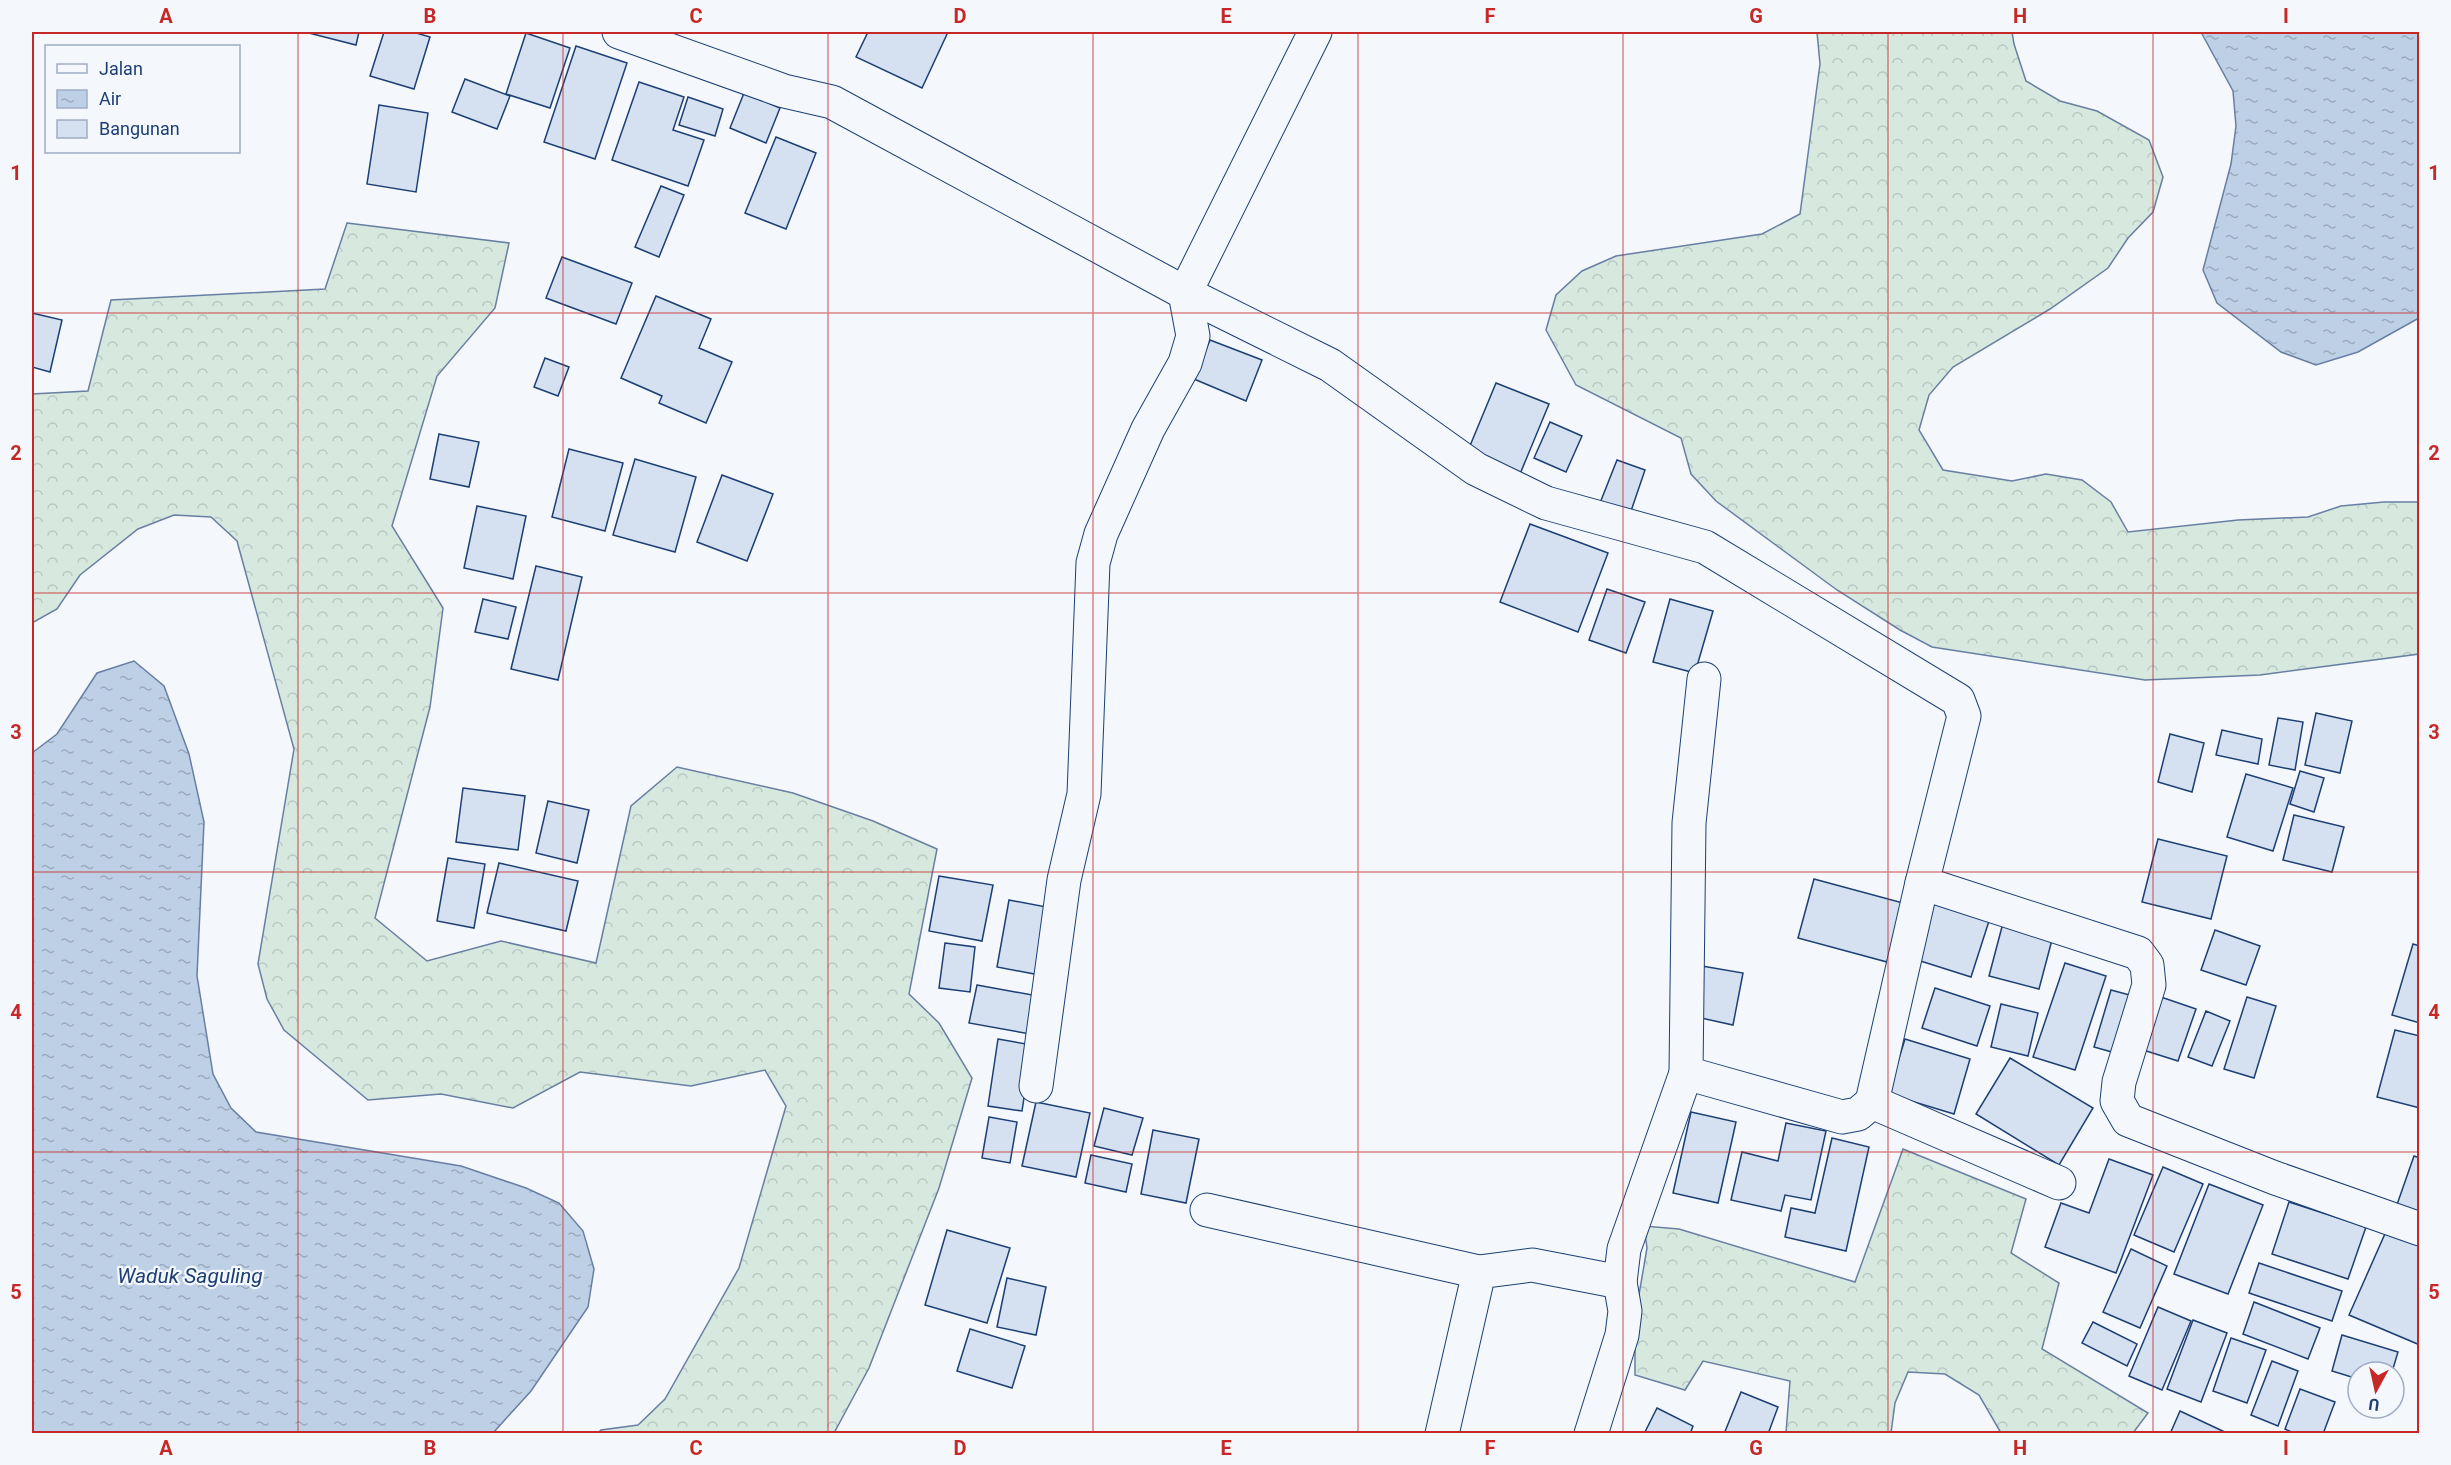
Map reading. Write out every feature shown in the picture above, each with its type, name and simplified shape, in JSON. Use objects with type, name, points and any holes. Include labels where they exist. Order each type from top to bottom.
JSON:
[{"type":"street","points":[[619,32],[784,91],[832,102],[1185,293],[1330,365],[1476,470],[1546,503],[1705,548],[1958,700],[1964,716],[1922,883],[1872,1102],[1858,1114],[1842,1117],[1686,1073]]},
{"type":"street","points":[[1036,1086],[1064,880],[1084,794],[1093,563],[1101,534],[1148,429],[1185,363],[1193,336],[1185,293],[1315,32]]},
{"type":"street","points":[[1591,1434],[1622,1335],[1625,1311],[1620,1282],[1624,1249],[1686,1073],[1689,823],[1704,680]]},
{"type":"street","points":[[1922,883],[2138,953],[2147,965],[2150,985],[2120,1082],[2117,1101],[2128,1119],[2275,1178],[2420,1229]]},
{"type":"street","points":[[1872,1102],[2060,1183]]},
{"type":"street","points":[[1207,1210],[1479,1272],[1532,1265],[1620,1282]]},
{"type":"street","points":[[1442,1434],[1479,1272]]},
{"type":"green space","points":[[1817,32],[2012,32],[2026,81],[2060,101],[2097,111],[2149,140],[2163,177],[2153,212],[2128,238],[2108,268],[2050,309],[1953,367],[1929,395],[1919,430],[1943,470],[2012,481],[2046,474],[2082,480],[2111,502],[2128,532],[2238,520],[2308,517],[2341,506],[2419,502],[2419,654],[2260,675],[2145,680],[1932,647],[1900,630],[1837,590],[1716,501],[1691,474],[1681,438],[1576,385],[1546,330],[1556,295],[1582,271],[1616,256],[1762,234],[1800,214],[1820,64]]},
{"type":"green space","points":[[347,223],[509,243],[495,308],[437,376],[392,526],[443,608],[430,707],[375,918],[427,961],[501,941],[596,963],[631,806],[677,767],[793,793],[873,821],[937,849],[909,994],[939,1023],[972,1078],[939,1188],[869,1368],[834,1433],[598,1433],[601,1430],[638,1425],[665,1399],[739,1268],[786,1106],[765,1070],[691,1086],[580,1072],[513,1108],[441,1094],[368,1100],[284,1030],[267,999],[258,964],[294,749],[237,541],[211,517],[174,515],[138,529],[80,575],[57,609],[32,623],[32,394],[88,391],[111,300],[325,289]]},
{"type":"green space","points":[[1903,1149],[2026,1199],[2011,1253],[2059,1283],[2042,1349],[2148,1413],[2133,1433],[2001,1433],[1979,1395],[1945,1374],[1908,1372],[1895,1403],[1891,1433],[1786,1433],[1790,1381],[1703,1361],[1685,1390],[1635,1375],[1635,1318],[1647,1248],[1644,1226],[1679,1229],[1855,1282]]},
{"type":"water","points":[[2201,32],[2419,32],[2419,318],[2358,352],[2316,365],[2281,352],[2217,303],[2203,270],[2231,164],[2236,126],[2233,91]]},
{"type":"water","name":"Waduk Saguling","points":[[134,661],[164,686],[189,754],[204,822],[197,976],[213,1074],[231,1108],[256,1132],[461,1166],[526,1188],[559,1203],[583,1231],[594,1269],[588,1307],[531,1391],[493,1433],[32,1433],[32,753],[57,734],[97,673]]},
{"type":"building","points":[[305,32],[359,32],[356,45]]},
{"type":"building","points":[[384,32],[413,32],[430,37],[414,89],[370,76]]},
{"type":"building","points":[[868,32],[948,32],[922,88],[856,57]]},
{"type":"building","points":[[526,33],[570,48],[550,108],[506,94]]},
{"type":"building","points":[[576,46],[627,63],[595,159],[544,142]]},
{"type":"building","points":[[465,79],[510,96],[497,129],[452,112]]},
{"type":"building","points":[[639,82],[684,97],[673,130],[704,140],[688,186],[612,160]]},
{"type":"building","points":[[744,93],[780,108],[766,143],[730,128]]},
{"type":"building","points":[[688,97],[723,109],[715,136],[679,125]]},
{"type":"building","points":[[379,105],[428,113],[416,192],[367,184]]},
{"type":"building","points":[[776,137],[816,153],[786,229],[745,213]]},
{"type":"building","points":[[661,186],[684,195],[659,257],[635,247]]},
{"type":"building","points":[[562,257],[632,283],[616,324],[546,298]]},
{"type":"building","points":[[656,296],[711,319],[699,348],[732,362],[706,423],[659,403],[662,396],[621,378]]},
{"type":"building","points":[[32,313],[62,320],[50,372],[32,367]]},
{"type":"building","points":[[1210,340],[1262,360],[1246,401],[1194,379]]},
{"type":"building","points":[[545,358],[569,367],[558,396],[534,387]]},
{"type":"building","points":[[1496,383],[1549,404],[1520,474],[1467,453]]},
{"type":"building","points":[[1550,422],[1582,436],[1566,472],[1534,458]]},
{"type":"building","points":[[439,434],[479,442],[469,487],[430,479]]},
{"type":"building","points":[[569,449],[623,463],[605,531],[552,517]]},
{"type":"building","points":[[635,459],[696,477],[675,552],[613,535]]},
{"type":"building","points":[[1617,460],[1645,470],[1630,514],[1600,503]]},
{"type":"building","points":[[722,475],[773,494],[747,561],[697,542]]},
{"type":"building","points":[[477,506],[526,516],[513,579],[464,568]]},
{"type":"building","points":[[1530,524],[1608,553],[1578,632],[1500,602]]},
{"type":"building","points":[[536,566],[582,577],[558,680],[511,669]]},
{"type":"building","points":[[1607,589],[1645,602],[1626,653],[1589,640]]},
{"type":"building","points":[[483,599],[516,607],[508,639],[475,632]]},
{"type":"building","points":[[1670,599],[1713,611],[1695,673],[1653,662]]},
{"type":"building","points":[[2316,713],[2352,721],[2340,773],[2305,765]]},
{"type":"building","points":[[2278,718],[2303,722],[2295,770],[2269,765]]},
{"type":"building","points":[[2222,730],[2262,739],[2258,764],[2216,755]]},
{"type":"building","points":[[2170,734],[2204,743],[2192,792],[2158,782]]},
{"type":"building","points":[[2300,771],[2324,778],[2314,812],[2290,804]]},
{"type":"building","points":[[2246,774],[2293,788],[2273,851],[2227,837]]},
{"type":"building","points":[[463,788],[525,796],[518,850],[456,842]]},
{"type":"building","points":[[548,801],[589,810],[577,863],[536,853]]},
{"type":"building","points":[[2294,815],[2344,827],[2332,872],[2283,860]]},
{"type":"building","points":[[2158,839],[2227,856],[2211,919],[2142,902]]},
{"type":"building","points":[[448,858],[485,864],[474,928],[437,921]]},
{"type":"building","points":[[499,863],[578,881],[566,931],[487,913]]},
{"type":"building","points":[[939,876],[993,885],[982,941],[929,931]]},
{"type":"building","points":[[1814,879],[1903,903],[1887,962],[1798,938]]},
{"type":"building","points":[[1009,900],[1057,909],[1045,976],[997,967]]},
{"type":"building","points":[[1929,901],[1989,921],[1971,977],[1911,958]]},
{"type":"building","points":[[2003,923],[2053,936],[2039,989],[1989,976]]},
{"type":"building","points":[[2215,930],[2260,946],[2246,985],[2201,970]]},
{"type":"building","points":[[945,943],[975,947],[970,992],[939,988]]},
{"type":"building","points":[[2413,944],[2420,946],[2420,1023],[2392,1015]]},
{"type":"building","points":[[2065,963],[2106,976],[2075,1070],[2033,1057]]},
{"type":"building","points":[[1702,966],[1743,973],[1733,1025],[1692,1016]]},
{"type":"building","points":[[977,985],[1038,996],[1030,1034],[969,1023]]},
{"type":"building","points":[[1935,988],[1990,1006],[1977,1046],[1922,1028]]},
{"type":"building","points":[[2111,990],[2137,997],[2119,1054],[2094,1047]]},
{"type":"building","points":[[2158,996],[2196,1009],[2178,1061],[2140,1049]]},
{"type":"building","points":[[2247,997],[2276,1006],[2254,1078],[2224,1069]]},
{"type":"building","points":[[2001,1004],[2038,1013],[2028,1056],[1991,1047]]},
{"type":"building","points":[[2206,1011],[2230,1021],[2212,1066],[2188,1057]]},
{"type":"building","points":[[2395,1030],[2420,1036],[2420,1108],[2377,1097]]},
{"type":"building","points":[[998,1039],[1032,1045],[1022,1111],[988,1106]]},
{"type":"building","points":[[1905,1039],[1970,1059],[1954,1114],[1888,1094]]},
{"type":"building","points":[[2010,1058],[2093,1108],[2059,1165],[1976,1114]]},
{"type":"building","points":[[1036,1102],[1090,1113],[1076,1177],[1022,1166]]},
{"type":"building","points":[[1104,1108],[1143,1118],[1132,1155],[1094,1146]]},
{"type":"building","points":[[1691,1112],[1736,1122],[1718,1203],[1673,1193]]},
{"type":"building","points":[[989,1117],[1017,1122],[1010,1163],[982,1158]]},
{"type":"building","points":[[1786,1123],[1826,1131],[1811,1200],[1785,1195],[1781,1211],[1731,1200],[1742,1152],[1778,1161]]},
{"type":"building","points":[[1153,1130],[1199,1139],[1186,1203],[1141,1194]]},
{"type":"building","points":[[1832,1138],[1869,1147],[1846,1251],[1785,1237],[1791,1208],[1815,1213]]},
{"type":"building","points":[[1091,1155],[1132,1164],[1126,1192],[1085,1183]]},
{"type":"building","points":[[2414,1156],[2420,1158],[2420,1225],[2393,1216]]},
{"type":"building","points":[[2109,1159],[2153,1175],[2116,1273],[2045,1247],[2061,1203],[2089,1213]]},
{"type":"building","points":[[2163,1167],[2203,1184],[2174,1252],[2134,1235]]},
{"type":"building","points":[[2209,1184],[2263,1205],[2228,1294],[2174,1274]]},
{"type":"building","points":[[2289,1202],[2366,1227],[2348,1279],[2272,1254]]},
{"type":"building","points":[[2388,1227],[2420,1240],[2420,1345],[2349,1315]]},
{"type":"building","points":[[947,1230],[1010,1248],[987,1323],[925,1305]]},
{"type":"building","points":[[2131,1249],[2167,1266],[2140,1328],[2103,1312]]},
{"type":"building","points":[[2259,1263],[2342,1291],[2332,1321],[2249,1293]]},
{"type":"building","points":[[1007,1278],[1046,1287],[1036,1335],[997,1327]]},
{"type":"building","points":[[2254,1302],[2320,1328],[2308,1359],[2243,1334]]},
{"type":"building","points":[[2158,1307],[2191,1321],[2162,1390],[2129,1376]]},
{"type":"building","points":[[2193,1320],[2227,1333],[2201,1402],[2167,1389]]},
{"type":"building","points":[[2093,1322],[2137,1344],[2127,1366],[2082,1343]]},
{"type":"building","points":[[970,1329],[1025,1346],[1012,1388],[957,1371]]},
{"type":"building","points":[[2342,1335],[2398,1352],[2396,1360],[2346,1360],[2346,1375],[2332,1371]]},
{"type":"building","points":[[2231,1338],[2266,1350],[2247,1403],[2213,1391]]},
{"type":"building","points":[[2272,1361],[2298,1371],[2278,1426],[2251,1415]]},
{"type":"building","points":[[2300,1389],[2335,1402],[2323,1434],[2296,1434],[2285,1429]]},
{"type":"building","points":[[1741,1392],[1778,1407],[1768,1434],[1724,1434]]},
{"type":"building","points":[[1657,1408],[1693,1426],[1690,1434],[1644,1434]]},
{"type":"building","points":[[2180,1411],[2229,1434],[2170,1434]]}]
